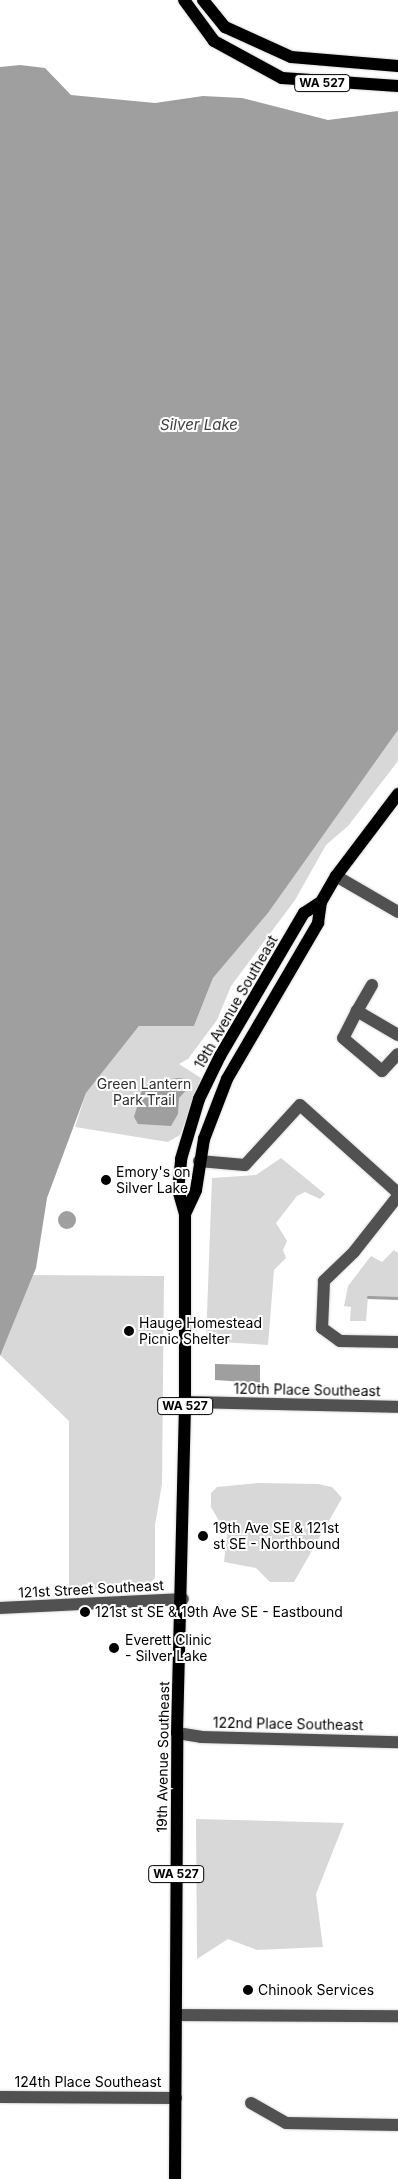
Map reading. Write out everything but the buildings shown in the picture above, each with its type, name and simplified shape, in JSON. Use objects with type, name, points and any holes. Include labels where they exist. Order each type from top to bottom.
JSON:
[{"type":"main road","name":"WA 527","points":[[184,0],[214,41],[282,78],[398,86]]},
{"type":"main road","name":"WA 527","points":[[203,0],[225,27],[291,57],[398,66]]},
{"type":"main road","name":"19th Avenue Southeast","points":[[185,1214],[196,1190],[199,1161],[227,1079],[318,923],[321,902],[336,876],[398,794]]},
{"type":"main road","name":"19th Avenue Southeast","points":[[175,2179],[177,1733],[183,1598],[185,1402],[185,1214],[178,1190],[181,1159],[199,1099],[304,912],[321,902]]},
{"type":"street","points":[[336,876],[398,912]]},
{"type":"street","points":[[372,985],[343,1034],[344,1042],[382,1071],[398,1054]]},
{"type":"street","points":[[357,1011],[398,1035]]},
{"type":"street","points":[[199,1161],[245,1165],[300,1106],[398,1194],[354,1252],[324,1281],[322,1328],[340,1341],[398,1342]]},
{"type":"street","name":"120th Place Southeast","points":[[185,1402],[398,1407]]},
{"type":"street","name":"121st Street Southeast","points":[[0,1608],[183,1598]]},
{"type":"street","name":"122nd Place Southeast","points":[[177,1733],[201,1738],[398,1742]]},
{"type":"street","points":[[176,2014],[398,2016]]},
{"type":"street","name":"124th Place Southeast","points":[[0,2097],[176,2098]]},
{"type":"street","points":[[251,2102],[286,2124],[398,2125]]},
{"type":"green space","name":"Green Lantern Park Trail","points":[[398,730],[398,761],[348,826],[326,845],[295,900],[231,986],[217,1020],[188,1059],[179,1064],[201,1078],[180,1135],[168,1142],[75,1127],[86,1093],[139,1026],[194,1026],[213,978],[268,913]]},
{"type":"green space","points":[[281,1158],[325,1194],[320,1199],[305,1192],[297,1196],[276,1223],[287,1241],[283,1250],[286,1258],[274,1270],[268,1345],[206,1341],[212,1178],[256,1175]]},
{"type":"green space","points":[[394,1250],[398,1253],[398,1298],[368,1297],[366,1321],[350,1321],[351,1307],[344,1306],[348,1286],[371,1256],[382,1262]]},
{"type":"green space","points":[[33,1275],[164,1276],[162,1484],[155,1525],[155,1578],[147,1586],[69,1591],[69,1421],[0,1355]]},
{"type":"green space","points":[[258,1483],[318,1484],[332,1487],[342,1498],[294,1582],[270,1582],[256,1568],[224,1562],[227,1535],[211,1507],[211,1493],[217,1487]]},
{"type":"green space","points":[[196,1819],[344,1823],[316,1894],[323,1947],[257,1950],[228,1939],[197,1959]]},
{"type":"water","name":"Silver Lake","points":[[20,65],[45,68],[71,95],[155,103],[203,96],[242,98],[328,120],[398,111],[398,730],[268,913],[213,978],[194,1026],[139,1026],[86,1093],[47,1198],[36,1268],[0,1356],[0,67]]},
{"type":"water","points":[[178,1078],[186,1079],[189,1087],[179,1098],[178,1114],[171,1126],[138,1124],[134,1117],[142,1090],[150,1082]]},
{"type":"water","points":[[67,1211],[74,1213],[76,1220],[74,1227],[67,1229],[60,1227],[58,1220],[60,1213]]},
{"type":"water","points":[[215,1364],[260,1365],[260,1383],[215,1380]]},
{"type":"waterway","points":[[368,1297],[398,1298]]},
{"type":"place","name":"Emory's on Silver Lake","points":[[106,1180]]},
{"type":"place","name":"Hauge Homestead Picnic Shelter","points":[[129,1331]]},
{"type":"place","name":"19th Ave SE & 121st st SE - Northbound","points":[[203,1536]]},
{"type":"place","name":"121st st SE & 19th Ave SE - Eastbound","points":[[85,1612]]},
{"type":"place","name":"Everett Clinic - Silver Lake","points":[[114,1648]]},
{"type":"place","name":"Chinook Services","points":[[248,1990]]}]
